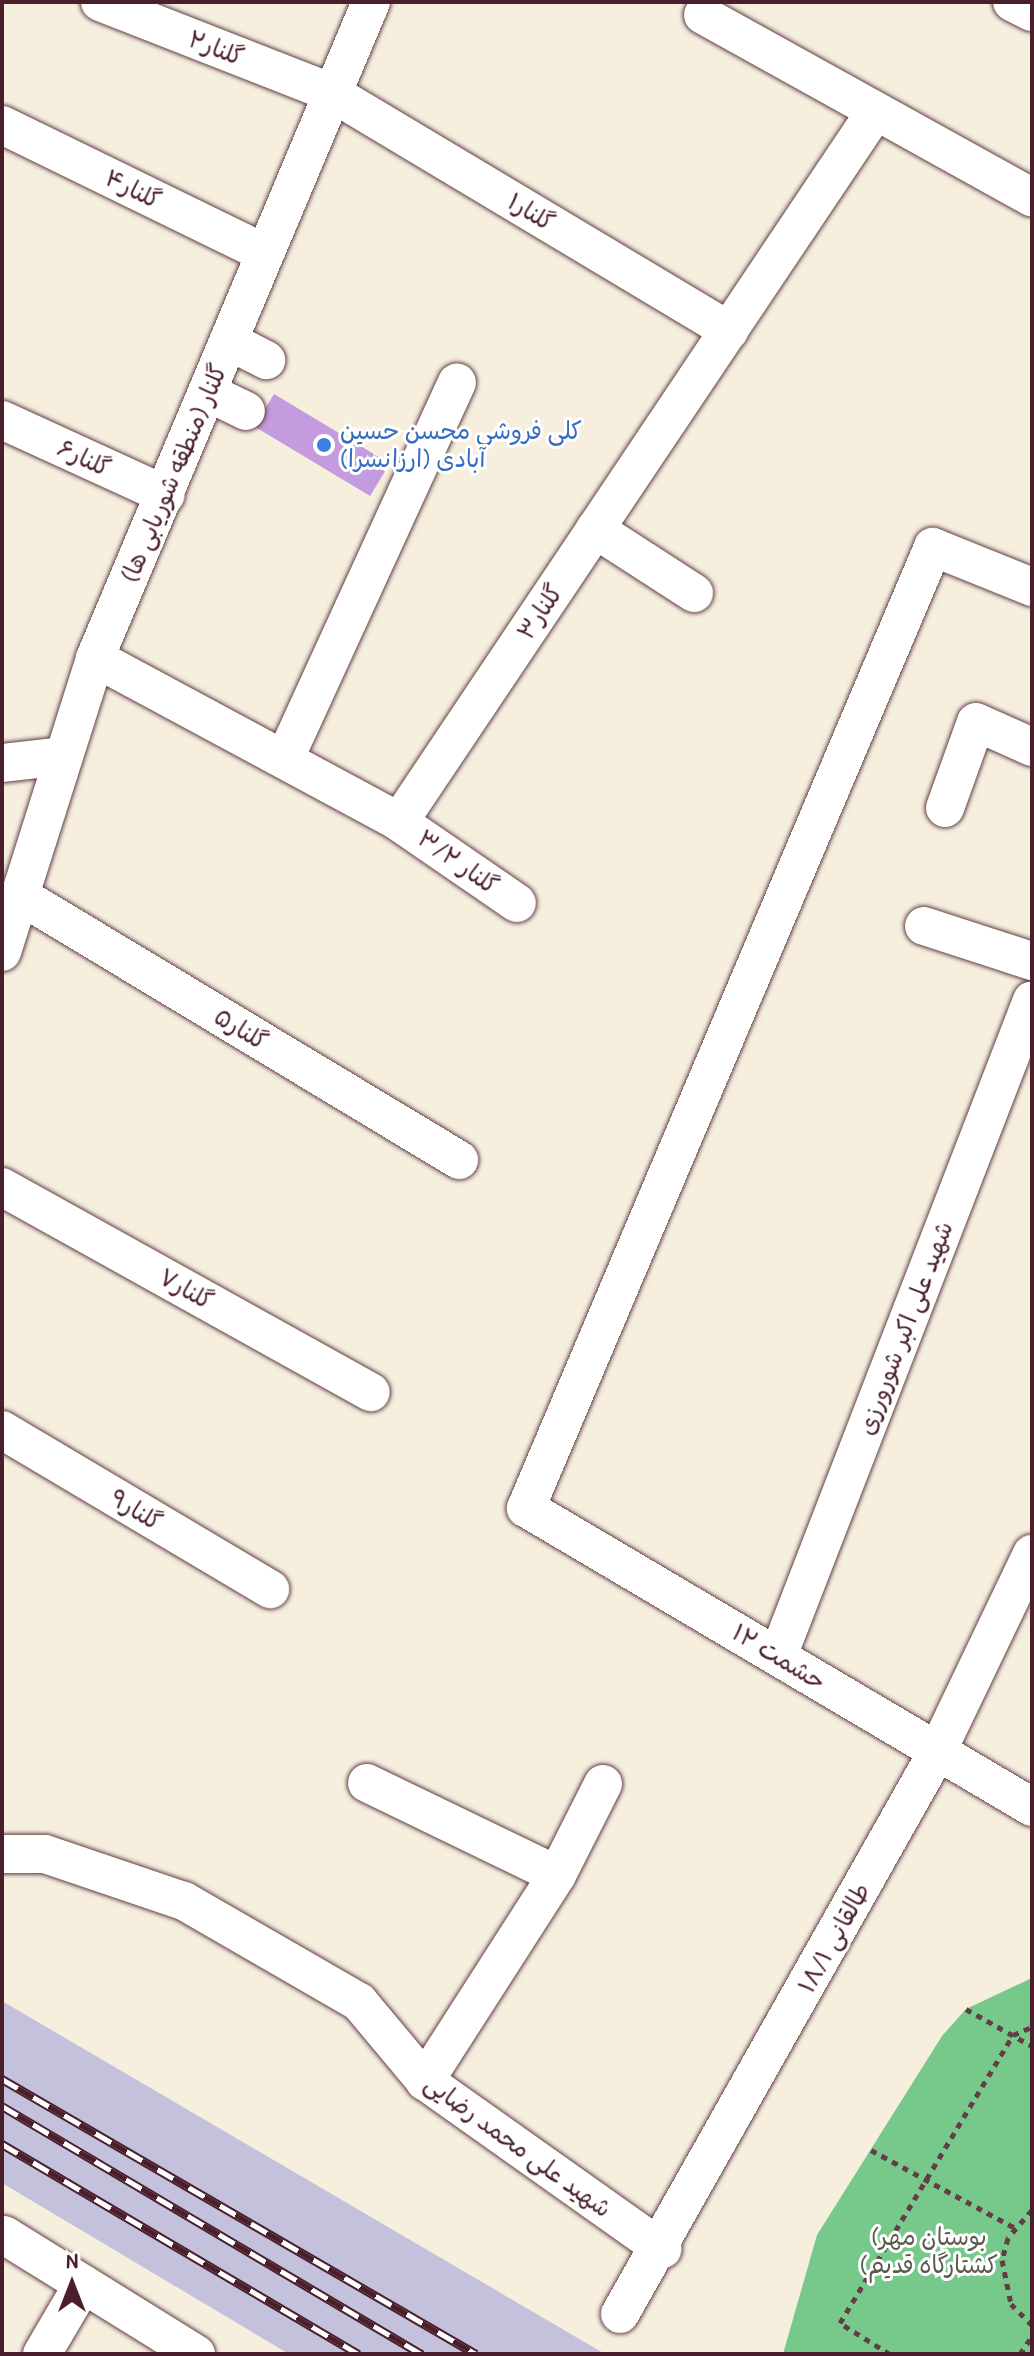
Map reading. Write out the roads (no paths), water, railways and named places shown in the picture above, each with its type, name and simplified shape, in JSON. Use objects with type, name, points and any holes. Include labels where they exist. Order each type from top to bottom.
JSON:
[{"type":"street","name":"گلنار۲","points":[[100,2],[332,93]]},
{"type":"street","name":"گلنار (منطقه شوریابی ها)","points":[[2,952],[24,898],[95,658],[371,2]]},
{"type":"street","points":[[1012,2],[1032,12]]},
{"type":"street","points":[[703,15],[873,115],[1032,197]]},
{"type":"street","name":"گلنار۱","points":[[332,93],[729,331]]},
{"type":"street","name":"گلنار۳","points":[[399,822],[873,115]]},
{"type":"street","name":"گلنار۴","points":[[2,125],[264,253]]},
{"type":"street","points":[[229,341],[266,360]]},
{"type":"street","points":[[285,758],[457,383]]},
{"type":"street","points":[[209,393],[246,411]]},
{"type":"street","name":"گلنار۶","points":[[2,420],[166,495]]},
{"type":"street","points":[[595,529],[694,593]]},
{"type":"street","name":"حشمت ۱۲","points":[[1032,587],[933,547],[526,1508],[778,1656],[936,1754],[1032,1807]]},
{"type":"street","points":[[95,658],[399,822]]},
{"type":"street","points":[[945,808],[976,722],[1032,747]]},
{"type":"street","points":[[2,763],[64,756]]},
{"type":"street","name":"گلنار ۳/۲","points":[[399,822],[517,903]]},
{"type":"street","name":"گلنار۵","points":[[24,898],[459,1160]]},
{"type":"street","points":[[924,926],[1032,961]]},
{"type":"street","name":"شهید علی اکبر شورورزی","points":[[778,1656],[1032,1000]]},
{"type":"street","name":"گلنار۷","points":[[2,1187],[371,1392]]},
{"type":"street","name":"گلنار۹","points":[[2,1430],[270,1589]]},
{"type":"street","name":"طالقانی ۱۸/۱","points":[[620,2314],[662,2249],[936,1754],[1032,1554]]},
{"type":"street","points":[[367,1783],[557,1875]]},
{"type":"street","points":[[425,2081],[557,1875],[603,1784]]},
{"type":"street","name":"شهید علی محمد رضایی","points":[[2,1854],[45,1854],[184,1901],[359,2002],[425,2081],[662,2249]]},
{"type":"street","points":[[4,2235],[196,2354]]},
{"type":"street","points":[[42,2354],[83,2284]]},
{"type":"railway","points":[[2,2079],[476,2354]]},
{"type":"railway","points":[[2,2106],[422,2354]]},
{"type":"railway","points":[[2,2144],[359,2354]]},
{"type":"place","name":"کلی فروشی محسن حسین آبادی (ارزانسرا)","points":[[324,445]]},
{"type":"park label","name":"(بوستان مهر (کشتارگاه قدیم","points":[[929,2251]]}]
